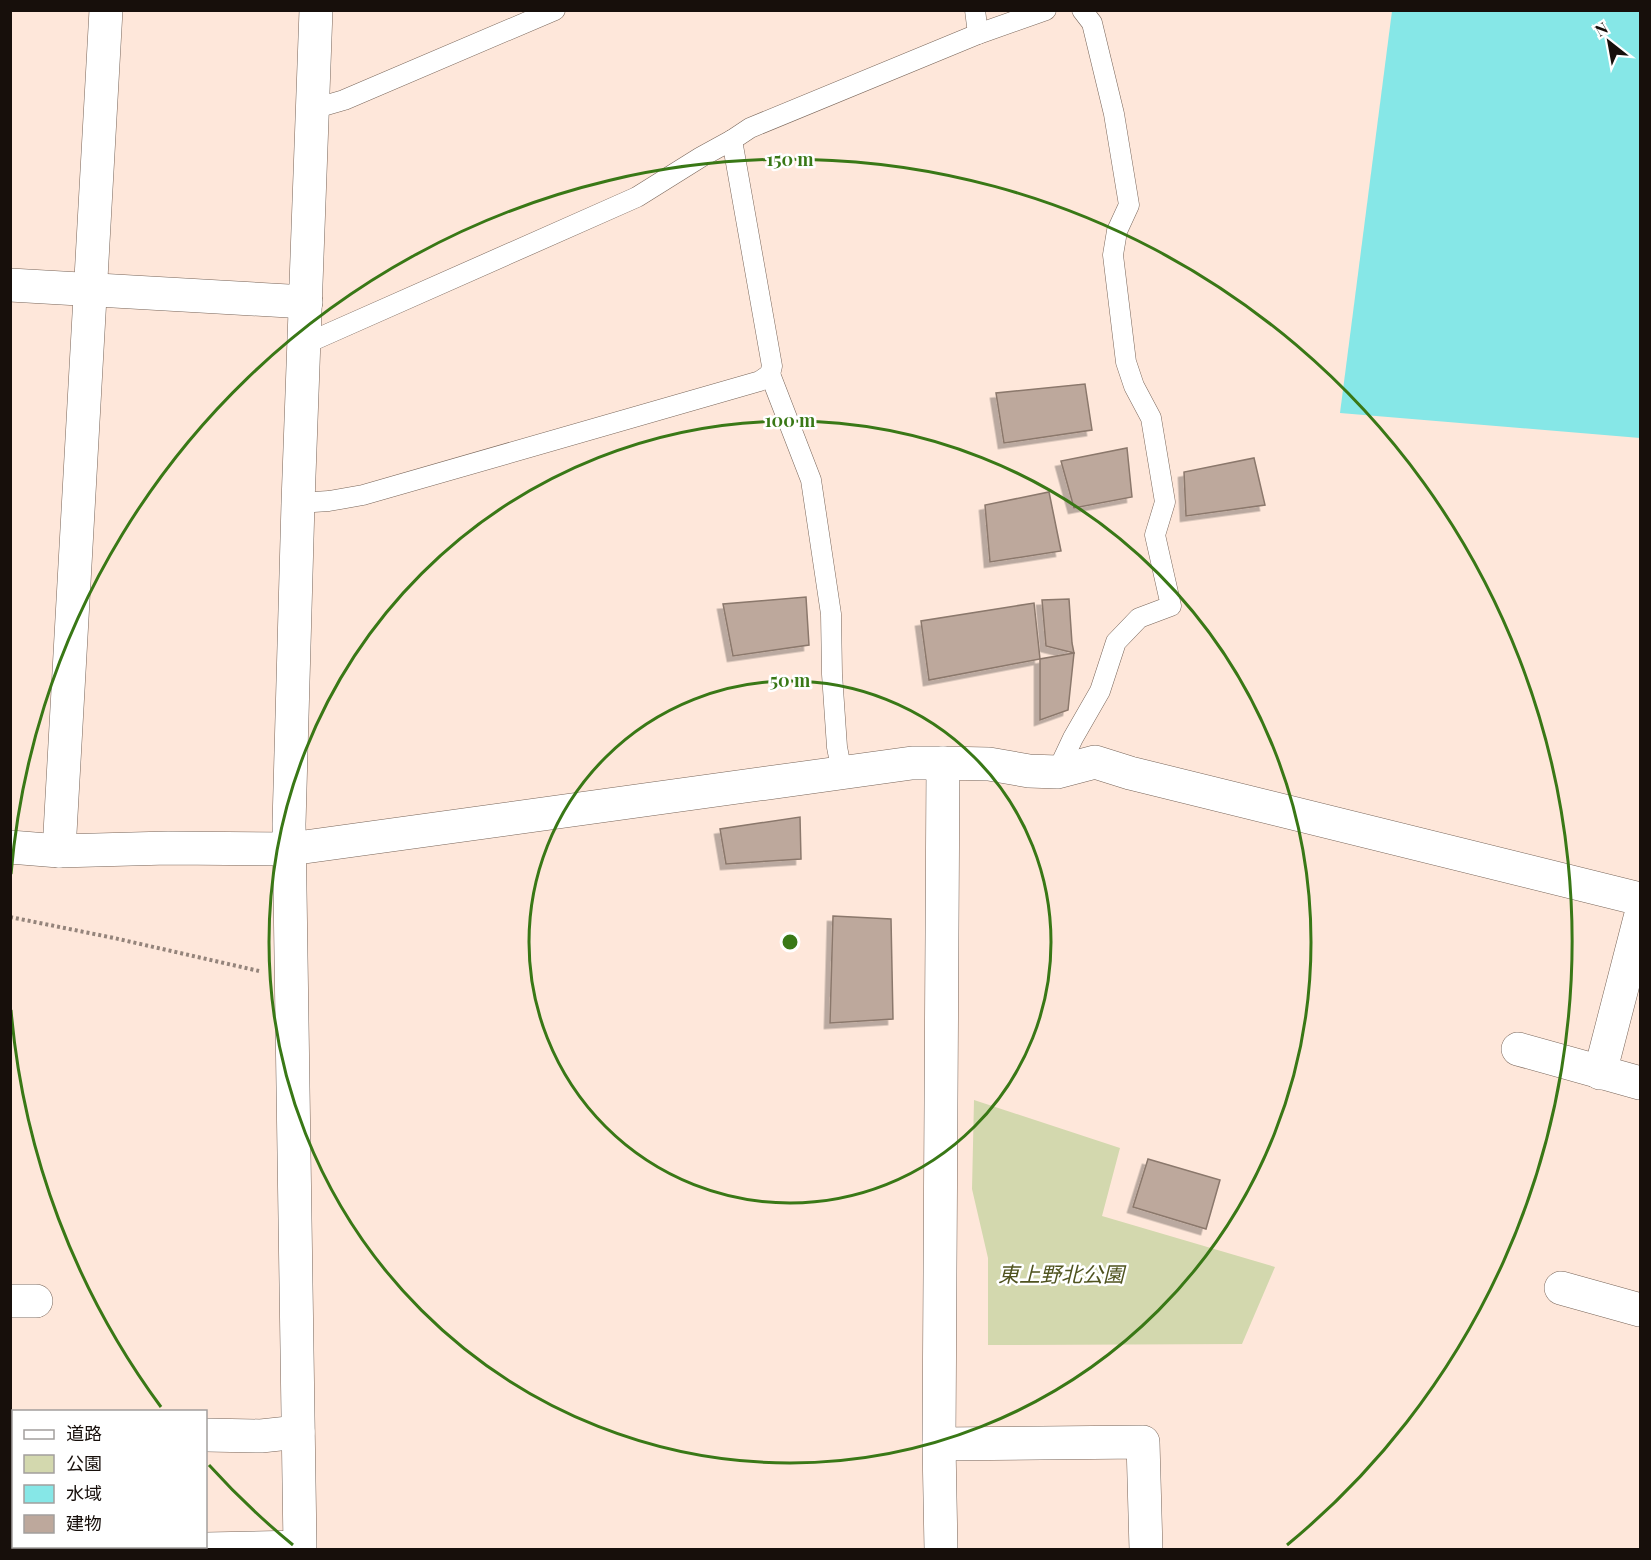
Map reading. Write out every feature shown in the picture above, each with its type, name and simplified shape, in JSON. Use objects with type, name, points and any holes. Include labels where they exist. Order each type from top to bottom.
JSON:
[{"type":"street","points":[[59,851],[106,10]]},
{"type":"street","points":[[155,1550],[301,1548],[289,824],[316,10]]},
{"type":"street","points":[[10,285],[306,302]]},
{"type":"street","points":[[10,848],[59,851],[168,848],[290,849],[912,763],[989,764],[1029,771],[1058,772],[1095,762],[1130,773],[1641,899]]},
{"type":"street","points":[[940,1550],[944,763]]},
{"type":"street","points":[[1600,1073],[1641,918]]},
{"type":"street","points":[[1518,1049],[1641,1083]]},
{"type":"street","points":[[1561,1288],[1641,1310]]},
{"type":"street","points":[[207,1435],[261,1436],[298,1432]]},
{"type":"street","points":[[939,1444],[1143,1442],[1146,1550]]},
{"type":"lane","points":[[313,109],[344,100],[555,10]]},
{"type":"lane","points":[[975,10],[978,34]]},
{"type":"lane","points":[[305,344],[637,197],[750,128],[978,34],[1046,10]]},
{"type":"lane","points":[[1058,772],[1073,738],[1100,691],[1116,642],[1138,618],[1171,606],[1155,535],[1165,502],[1151,418],[1134,386],[1126,362],[1113,255],[1117,231],[1129,205],[1111,102],[1092,22],[1082,10]]},
{"type":"lane","points":[[732,140],[772,366],[770,374],[811,480],[831,614],[837,747],[842,773]]},
{"type":"lane","points":[[298,503],[329,501],[363,495],[760,381],[770,374]]},
{"type":"path","points":[[10,917],[211,960],[292,980]]},
{"type":"green space","name":"東上野北公園","points":[[974,1100],[1120,1148],[1102,1216],[1275,1267],[1242,1344],[988,1345],[988,1258],[972,1189]]},
{"type":"water","points":[[1392,11],[1640,11],[1640,438],[1340,413]]},
{"type":"building","points":[[1085,384],[1092,430],[1004,443],[996,393]]},
{"type":"building","points":[[1127,448],[1132,497],[1074,508],[1061,461]]},
{"type":"building","points":[[1254,458],[1265,505],[1186,516],[1184,472]]},
{"type":"building","points":[[1049,492],[1061,551],[990,562],[985,505]]},
{"type":"building","points":[[806,597],[809,645],[733,656],[723,604]]},
{"type":"building","points":[[1069,599],[1074,653],[1046,646],[1042,600]]},
{"type":"building","points":[[1034,603],[1040,659],[929,680],[921,621]]},
{"type":"building","points":[[1074,653],[1068,710],[1040,720],[1040,659]]},
{"type":"building","points":[[800,817],[801,859],[726,864],[720,829]]},
{"type":"building","points":[[833,916],[891,919],[893,1019],[830,1023]]},
{"type":"building","points":[[1148,1159],[1220,1180],[1206,1229],[1133,1207]]}]
